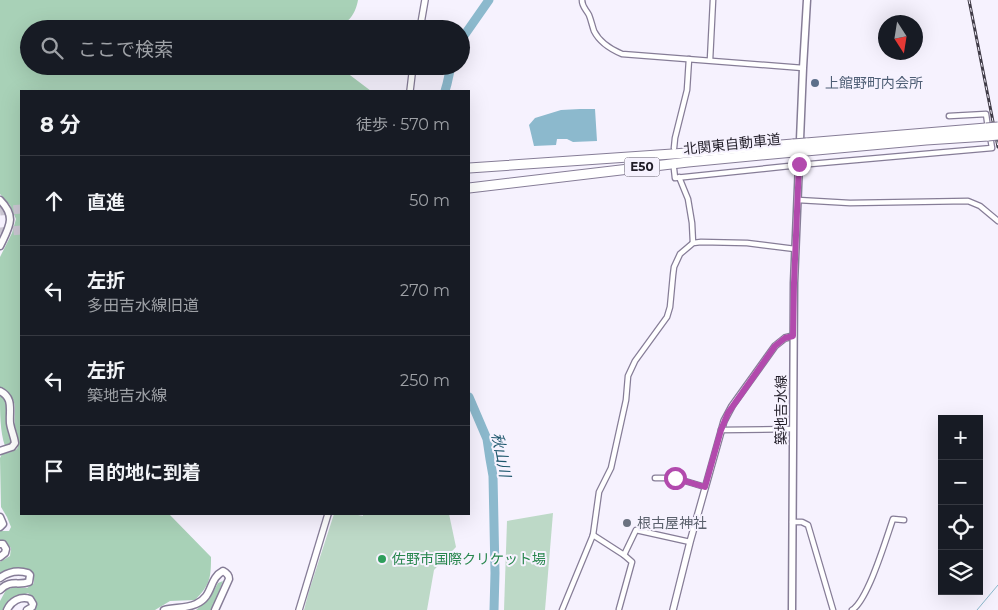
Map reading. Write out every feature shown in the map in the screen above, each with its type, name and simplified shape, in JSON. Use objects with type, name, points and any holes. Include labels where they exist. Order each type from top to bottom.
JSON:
[{"type":"highway","name":"北関東自動車道","points":[[470,168],[687,153],[926,140],[987,132],[998,127]]},
{"type":"highway","name":"北関東自動車道","points":[[987,132],[998,135]]},
{"type":"highway","name":"北関東自動車道","points":[[470,188],[794,148]]},
{"type":"main road","name":"築地吉水線","points":[[792,610],[795,249],[807,0]]},
{"type":"main road","points":[[0,200],[7,208],[10,219],[0,246]]},
{"type":"main road","points":[[0,451],[12,447],[15,443],[10,426],[10,400],[1,391]]},
{"type":"main road","points":[[0,517],[4,524],[0,526]]},
{"type":"main road","points":[[0,544],[5,546],[6,551],[0,557]]},
{"type":"main road","points":[[0,578],[7,573],[24,572],[28,573],[30,578],[29,582],[26,583],[6,584],[0,590]]},
{"type":"main road","points":[[164,610],[199,603],[208,594],[218,573],[227,572],[229,576],[228,584],[214,610]]},
{"type":"main road","points":[[7,610],[12,603],[26,597],[33,604],[27,610]]},
{"type":"street","points":[[422,20],[426,0]]},
{"type":"street","points":[[582,0],[582,5],[589,15],[599,39],[612,50],[622,54],[803,68]]},
{"type":"street","points":[[710,60],[713,0]]},
{"type":"street","points":[[674,148],[687,90],[690,59]]},
{"type":"street","points":[[410,90],[412,75]]},
{"type":"street","points":[[674,170],[675,178],[799,164],[992,148],[986,114],[949,116]]},
{"type":"street","points":[[680,177],[688,199],[693,243]]},
{"type":"street","points":[[798,200],[850,203],[968,201],[980,206],[998,221]]},
{"type":"street","points":[[562,610],[593,535],[599,492],[611,468],[626,400],[628,376],[635,361],[667,317],[674,267],[680,254],[693,243],[715,242],[747,243],[795,249]]},
{"type":"street","points":[[673,610],[721,430],[732,406],[775,346],[785,338],[793,336]]},
{"type":"street","points":[[721,430],[793,429]]},
{"type":"street","points":[[655,478],[675,478],[705,487]]},
{"type":"street","points":[[299,610],[328,515]]},
{"type":"street","points":[[852,610],[859,604],[870,581],[893,519],[904,520]]},
{"type":"street","points":[[792,522],[808,524],[833,610]]},
{"type":"street","points":[[624,555],[636,530],[690,542]]},
{"type":"street","points":[[593,535],[632,562],[619,609]]},
{"type":"green space","points":[[0,0],[358,0],[354,13],[348,20],[20,20],[20,75],[350,75],[370,90],[20,90],[20,515],[170,515],[211,557],[209,581],[195,600],[170,601],[155,610],[33,610],[35,609],[35,601],[28,593],[9,600],[3,610],[0,610],[0,601],[6,590],[15,587],[27,588],[34,583],[33,575],[27,570],[0,576],[0,562],[10,556],[11,548],[5,542],[0,542],[0,531],[9,531],[11,527],[1,507],[0,458],[2,454],[17,449],[19,443],[15,426],[15,405],[11,397],[0,389],[0,257],[12,233],[16,219],[10,205],[0,194]]},
{"type":"green space","points":[[0,396],[4,398],[8,405],[8,424],[12,441],[10,445],[5,446],[1,428]]},
{"type":"green space","points":[[553,513],[545,610],[504,610],[507,521]]},
{"type":"green space","name":"佐野市国際クリケット場","points":[[334,515],[449,515],[456,547],[434,570],[427,610],[304,610]]},
{"type":"green space","points":[[223,581],[212,610],[196,610],[210,598],[218,583]]},
{"type":"water","points":[[595,109],[597,141],[573,142],[567,139],[557,139],[556,145],[534,146],[529,125],[535,118],[561,110]]},
{"type":"waterway","name":"秋山川","points":[[470,27],[489,0]]},
{"type":"waterway","name":"秋山川","points":[[445,90],[449,75]]},
{"type":"waterway","name":"秋山川","points":[[470,399],[487,439],[493,476],[494,610]]},
{"type":"waterway","points":[[977,610],[998,585]]},
{"type":"tunnel","points":[[0,211],[20,209]]},
{"type":"tunnel","points":[[0,232],[20,230]]},
{"type":"railway","points":[[969,0],[998,147]]},
{"type":"place","name":"上館野町内会所","points":[[815,83]]},
{"type":"place","name":"根古屋神社","points":[[627,523]]},
{"type":"place","name":"佐野市国際クリケット場","points":[[382,559]]},
{"type":"route","points":[[675,478],[705,487],[721,430],[732,406],[775,346],[785,338],[793,336],[799,164]]}]
